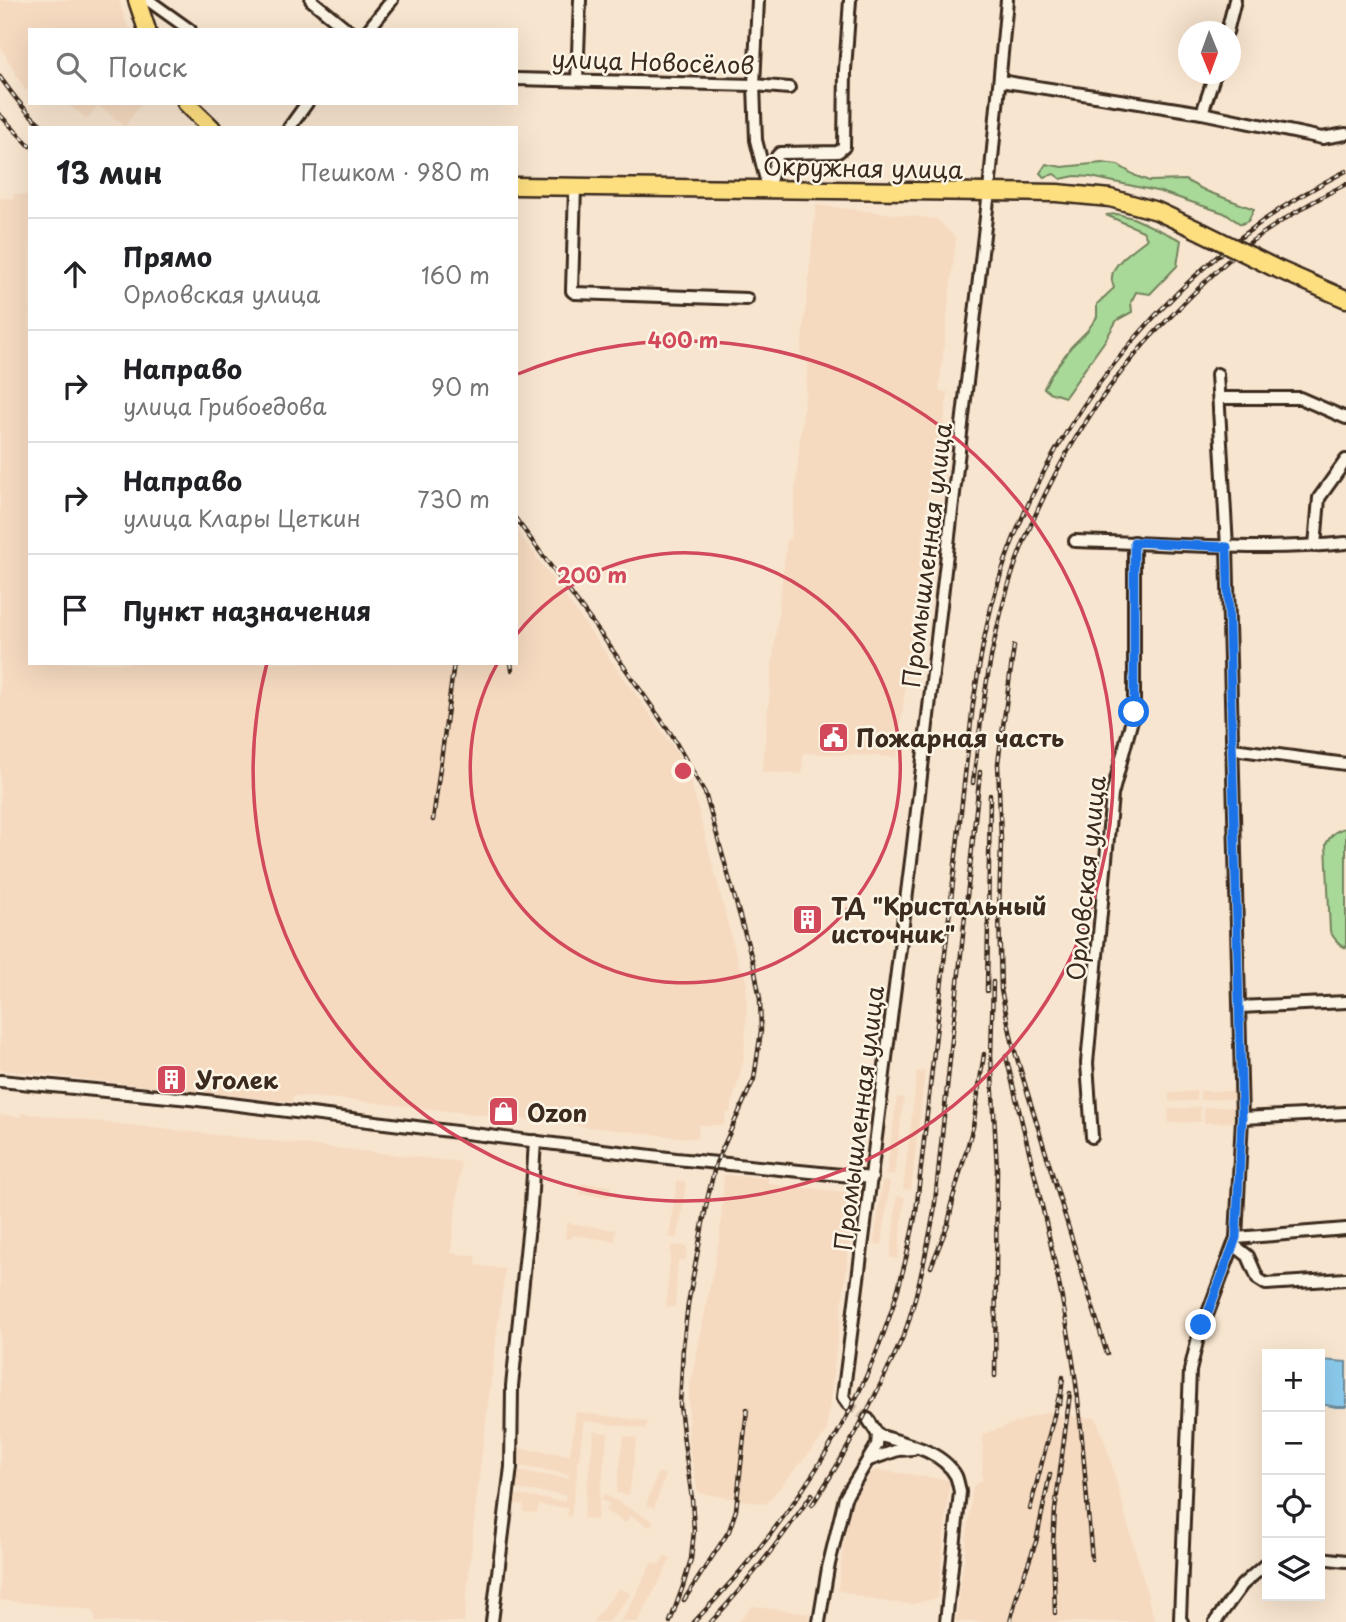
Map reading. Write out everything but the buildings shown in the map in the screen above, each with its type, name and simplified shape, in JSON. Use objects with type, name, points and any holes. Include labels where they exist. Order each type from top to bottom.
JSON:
[{"type":"highway","points":[[137,0],[146,28]]},
{"type":"highway","points":[[188,105],[210,126]]},
{"type":"highway","name":"Окружная улица","points":[[518,186],[989,191],[1110,198],[1157,211],[1346,299]]},
{"type":"street","points":[[148,0],[187,28]]},
{"type":"street","points":[[311,0],[346,28]]},
{"type":"street","points":[[370,28],[392,0]]},
{"type":"street","points":[[577,80],[580,0]]},
{"type":"street","points":[[758,0],[754,85],[756,140],[768,189]]},
{"type":"street","points":[[768,189],[780,153],[838,152],[844,148],[845,70],[850,0]]},
{"type":"street","name":"Промышленная улица","points":[[848,1404],[843,1397],[915,826],[989,191],[1007,0]]},
{"type":"street","points":[[1230,21],[1235,0]]},
{"type":"street","name":"улица Новосёлов","points":[[518,79],[789,88]]},
{"type":"street","points":[[1000,80],[1202,113],[1322,138],[1346,134]]},
{"type":"street","points":[[1202,113],[1212,84]]},
{"type":"street","points":[[290,126],[302,105]]},
{"type":"street","points":[[575,187],[572,291],[575,293],[747,299]]},
{"type":"street","points":[[1182,1622],[1190,1371],[1201,1325],[1235,1241],[1242,1118],[1227,547],[1217,374]]},
{"type":"street","points":[[1219,398],[1300,398],[1346,418]]},
{"type":"street","points":[[1315,546],[1319,498],[1346,460]]},
{"type":"street","points":[[1075,541],[1227,547],[1346,543]]},
{"type":"street","name":"Орловская улица","points":[[1092,1137],[1087,1063],[1112,794],[1134,712],[1134,542]]},
{"type":"street","points":[[1233,749],[1346,764]]},
{"type":"street","points":[[1240,1007],[1346,1003]]},
{"type":"street","points":[[0,1081],[190,1099],[676,1159],[872,1178]]},
{"type":"street","points":[[1242,1118],[1346,1113]]},
{"type":"street","points":[[492,1622],[511,1467],[512,1386],[536,1141]]},
{"type":"street","points":[[1235,1241],[1346,1229]]},
{"type":"street","points":[[1235,1241],[1248,1256],[1258,1279],[1266,1284],[1346,1279]]},
{"type":"street","points":[[868,1419],[878,1434],[926,1451],[946,1464],[957,1478],[960,1492],[946,1622]]},
{"type":"street","points":[[819,1622],[828,1568],[845,1498],[877,1445],[878,1434]]},
{"type":"street","points":[[869,1460],[898,1450],[926,1451]]},
{"type":"street","points":[[1325,1559],[1346,1561]]},
{"type":"street","points":[[1215,1622],[1242,1585],[1262,1567]]},
{"type":"shaded area","points":[[0,0],[119,0],[128,28],[28,28],[28,89],[25,90],[0,46]]},
{"type":"shaded area","points":[[69,105],[98,105],[87,119]]},
{"type":"shaded area","points":[[98,105],[141,105],[125,126]]},
{"type":"shaded area","points":[[14,194],[28,196],[28,665],[518,665],[518,531],[667,738],[691,781],[739,966],[746,971],[744,1059],[724,1125],[698,1125],[699,1135],[685,1138],[351,1100],[293,1096],[292,1102],[0,1070],[0,198],[13,199]]},
{"type":"shaded area","points":[[816,205],[937,219],[956,238],[939,391],[948,392],[937,479],[930,479],[897,757],[803,753],[802,774],[762,772],[787,539],[791,539],[806,389],[808,362],[800,361]]},
{"type":"shaded area","points":[[917,1071],[925,1072],[911,1190],[903,1189]]},
{"type":"shaded area","points":[[1196,1091],[1197,1101],[1169,1102],[1169,1093]]},
{"type":"shaded area","points":[[1200,1091],[1234,1091],[1234,1099],[1200,1100]]},
{"type":"shaded area","points":[[897,1097],[904,1098],[894,1176],[886,1175]]},
{"type":"shaded area","points":[[1200,1107],[1201,1122],[1169,1123],[1168,1109]]},
{"type":"shaded area","points":[[1204,1107],[1235,1107],[1235,1122],[1204,1123]]},
{"type":"shaded area","points":[[21,1113],[461,1162],[451,1253],[476,1256],[476,1265],[505,1269],[464,1622],[96,1622],[93,1610],[0,1600],[0,1115],[20,1117]]},
{"type":"shaded area","points":[[724,1175],[768,1178],[768,1184],[856,1193],[826,1433],[766,1504],[698,1493],[688,1441],[689,1390],[720,1236]]},
{"type":"shaded area","points":[[677,1181],[686,1182],[678,1238],[669,1237]]},
{"type":"shaded area","points":[[882,1181],[890,1182],[882,1245],[874,1244]]},
{"type":"shaded area","points":[[582,1183],[611,1186],[610,1197],[580,1194]]},
{"type":"shaded area","points":[[897,1196],[905,1197],[898,1259],[890,1258]]},
{"type":"shaded area","points":[[567,1223],[616,1230],[615,1241],[573,1235],[572,1239],[565,1238]]},
{"type":"shaded area","points":[[671,1245],[687,1246],[686,1260],[678,1260],[675,1307],[666,1307]]},
{"type":"shaded area","points":[[1049,1411],[1054,1415],[1096,1418],[1107,1448],[1155,1622],[956,1622],[973,1486],[982,1480],[983,1434]]},
{"type":"shaded area","points":[[576,1412],[647,1421],[646,1429],[584,1421],[571,1517],[567,1516],[568,1508],[539,1505],[537,1513],[523,1512],[524,1505],[514,1503],[516,1495],[564,1501],[566,1495],[514,1489],[516,1471],[568,1478],[569,1474],[517,1466],[519,1448],[570,1455]]},
{"type":"shaded area","points":[[594,1431],[608,1433],[597,1520],[583,1518]]},
{"type":"shaded area","points":[[624,1436],[637,1438],[629,1495],[616,1493]]},
{"type":"shaded area","points":[[878,1470],[950,1480],[938,1598],[913,1604],[894,1603],[838,1590],[847,1516],[861,1487],[872,1472]]},
{"type":"shaded area","points":[[658,1472],[666,1475],[654,1508],[646,1505]]},
{"type":"shaded area","points":[[604,1494],[653,1521],[650,1527],[630,1516],[626,1523],[605,1511],[609,1504],[601,1500]]},
{"type":"shaded area","points":[[665,1555],[671,1559],[640,1618],[637,1622],[620,1622],[652,1562],[659,1565]]},
{"type":"shaded area","points":[[619,1588],[631,1594],[609,1622],[592,1622]]},
{"type":"shaded area","points":[[752,1606],[810,1614],[808,1622],[738,1622]]},
{"type":"green space","points":[[1102,163],[1118,165],[1149,181],[1185,180],[1254,209],[1248,221],[1241,224],[1224,213],[1161,192],[1091,177],[1061,179],[1054,174],[1044,177],[1040,173],[1046,164],[1062,167]]},
{"type":"green space","points":[[1117,214],[1133,218],[1181,240],[1177,266],[1150,294],[1136,292],[1131,302],[1132,312],[1117,320],[1065,397],[1049,392],[1044,388],[1050,376],[1097,317],[1097,304],[1114,288],[1112,278],[1116,266],[1147,239],[1143,231],[1106,215]]},
{"type":"green space","points":[[1346,828],[1346,948],[1336,941],[1330,931],[1326,844],[1334,833]]},
{"type":"water","points":[[1325,1360],[1346,1362],[1346,1407],[1325,1405]]},
{"type":"tunnel","points":[[848,1404],[868,1419]]},
{"type":"railway","points":[[0,77],[15,98],[43,126]]},
{"type":"railway","points":[[0,115],[28,144]]},
{"type":"railway","points":[[694,1622],[778,1524],[827,1451],[867,1375],[898,1290],[916,1212],[973,704],[994,595],[1023,516],[1053,455],[1090,396],[1132,341],[1180,291],[1231,245],[1287,205],[1346,171]]},
{"type":"railway","points":[[973,783],[985,690],[1005,598],[1036,514],[1075,440],[1122,370],[1145,343],[1218,270],[1270,229],[1346,184]]},
{"type":"railway","points":[[518,522],[671,734],[705,793],[754,966],[760,999],[761,1031],[754,1079],[716,1163],[688,1304],[680,1405],[694,1531],[691,1559],[670,1622]]},
{"type":"railway","points":[[1014,646],[998,763],[1001,990],[1013,1045],[1107,1354]]},
{"type":"railway","points":[[433,820],[454,665]]},
{"type":"railway","points":[[511,665],[512,670]]},
{"type":"railway","points":[[812,1505],[868,1410],[897,1351],[908,1323],[922,1268],[934,1212],[980,772]]},
{"type":"railway","points":[[987,991],[990,795]]},
{"type":"railway","points":[[993,982],[991,1056],[997,1169],[995,1376]]},
{"type":"railway","points":[[950,1208],[973,1127],[984,1054]]},
{"type":"railway","points":[[1006,1056],[1048,1231],[1069,1337],[1080,1420],[1092,1559]]},
{"type":"railway","points":[[931,1267],[948,1224],[953,1201]]},
{"type":"railway","points":[[1060,1404],[1063,1377]]},
{"type":"railway","points":[[1055,1613],[1055,1510],[1070,1393]]},
{"type":"railway","points":[[1030,1509],[1059,1396]]},
{"type":"railway","points":[[684,1600],[729,1531],[736,1510],[747,1409]]},
{"type":"railway","points":[[1010,1622],[1036,1542],[1050,1474]]},
{"type":"railway","points":[[711,1622],[764,1560],[812,1494]]},
{"type":"place","name":"Пожарная часть","points":[[833,737]]},
{"type":"place","name":"ТД \"Кристальный источник\"","points":[[808,919]]},
{"type":"place","name":"Уголек","points":[[172,1079]]},
{"type":"place","name":"Ozon","points":[[504,1112]]},
{"type":"route","points":[[1134,712],[1134,542],[1227,547],[1242,1118],[1236,1238],[1201,1325]]}]
